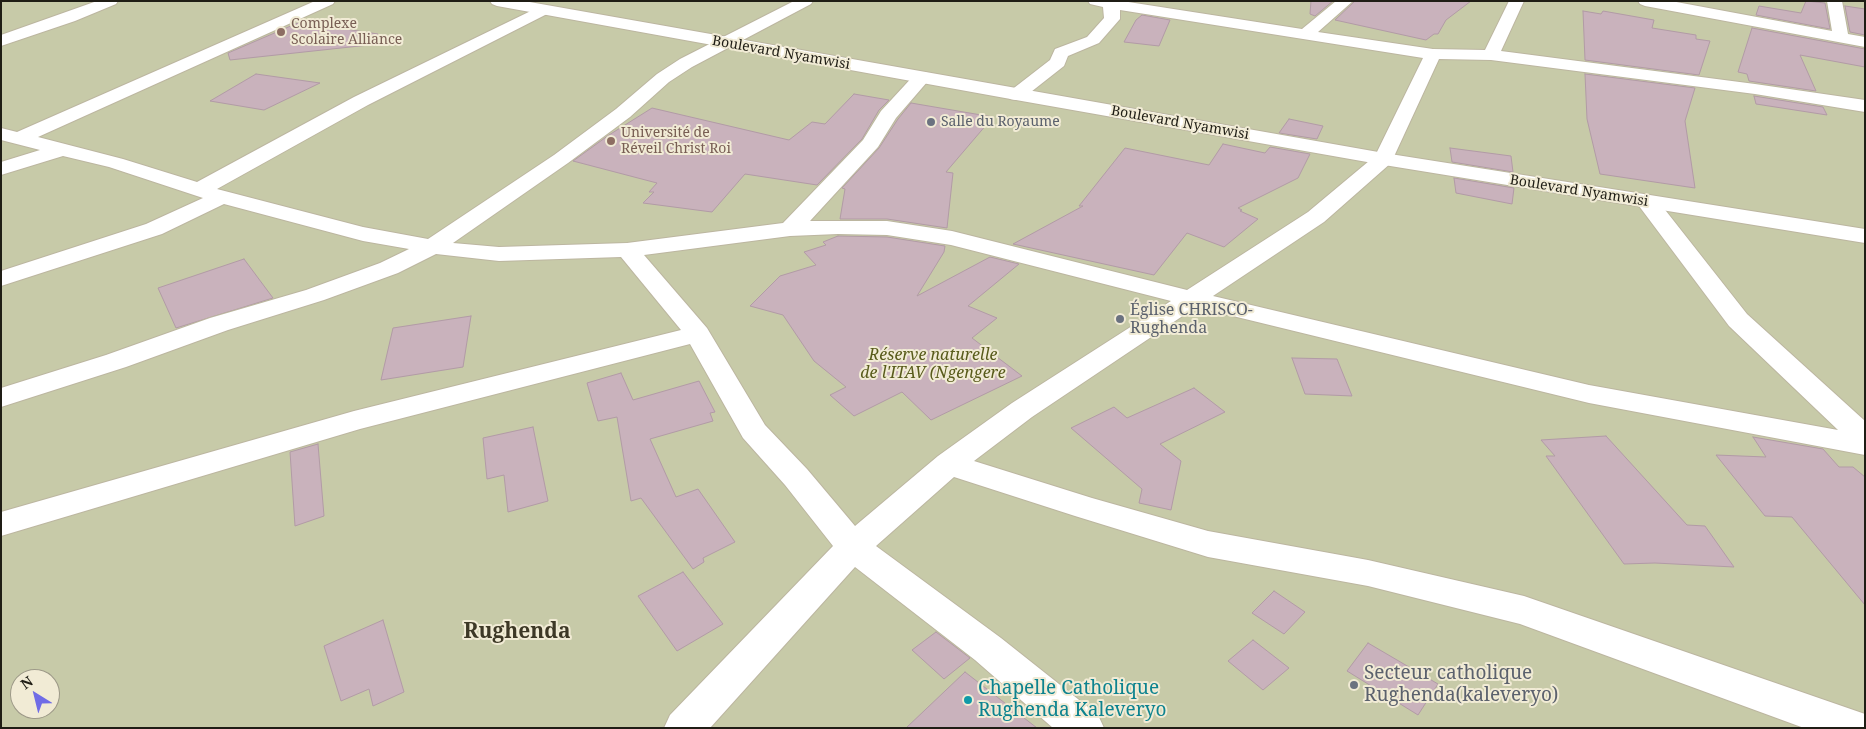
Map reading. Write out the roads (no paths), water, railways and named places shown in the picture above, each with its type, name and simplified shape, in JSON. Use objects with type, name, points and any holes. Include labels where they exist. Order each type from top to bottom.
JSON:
[{"type":"street","points":[[1,41],[69,18],[111,1]]},
{"type":"street","points":[[11,136],[328,1]]},
{"type":"street","name":"Boulevard Nyamwisi","points":[[497,1],[1016,95],[1384,159],[1865,236]]},
{"type":"street","points":[[1,398],[116,361],[219,324],[315,295],[389,268],[430,248],[561,159],[623,113],[663,78],[686,63],[806,1]]},
{"type":"street","points":[[1305,35],[1346,1]]},
{"type":"street","points":[[1491,55],[1517,1]]},
{"type":"street","points":[[1645,1],[1669,3],[1865,42]]},
{"type":"street","points":[[1834,1],[1841,38]]},
{"type":"street","points":[[1102,3],[1432,54],[1491,55],[1745,88],[1865,106]]},
{"type":"street","points":[[1016,95],[1058,62],[1061,53],[1093,40],[1112,19],[1112,9],[1102,3]]},
{"type":"street","points":[[1,279],[154,228],[361,101],[544,10]]},
{"type":"street","points":[[684,728],[853,547],[949,464],[1022,410],[1193,299],[1316,216],[1384,159],[1432,54]]},
{"type":"street","points":[[790,229],[871,143],[888,116],[922,77]]},
{"type":"street","points":[[11,136],[116,163],[211,193],[362,234],[430,248],[499,254],[627,250],[790,229],[887,228],[952,238],[1193,299],[1589,394],[1865,445]]},
{"type":"street","points":[[1,169],[63,149]]},
{"type":"street","points":[[1648,202],[1738,320],[1865,438]]},
{"type":"street","points":[[627,250],[698,334],[754,431],[796,477],[853,547],[988,649],[1084,728]]},
{"type":"street","points":[[1,524],[354,421],[698,334]]},
{"type":"street","points":[[949,464],[1086,508],[1208,544],[1368,573],[1524,610],[1853,728]]},
{"type":"place","name":"Complexe Scolaire Alliance","points":[[281,32]]},
{"type":"place","name":"Salle du Royaume","points":[[931,122]]},
{"type":"place","name":"Université de Réveil Christ Roi","points":[[611,141]]},
{"type":"place","name":"Église CHRISCO- Rughenda","points":[[1120,319]]},
{"type":"place","name":"Secteur catholique Rughenda(kaleveryo)","points":[[1354,685]]},
{"type":"place","name":"Chapelle Catholique Rughenda Kaleveryo","points":[[968,700]]},
{"type":"district","name":"Rughenda","points":[[517,632]]},
{"type":"park label","name":"Réserve naturelle de l'ITAV (Ngengere","points":[[933,364]]}]
